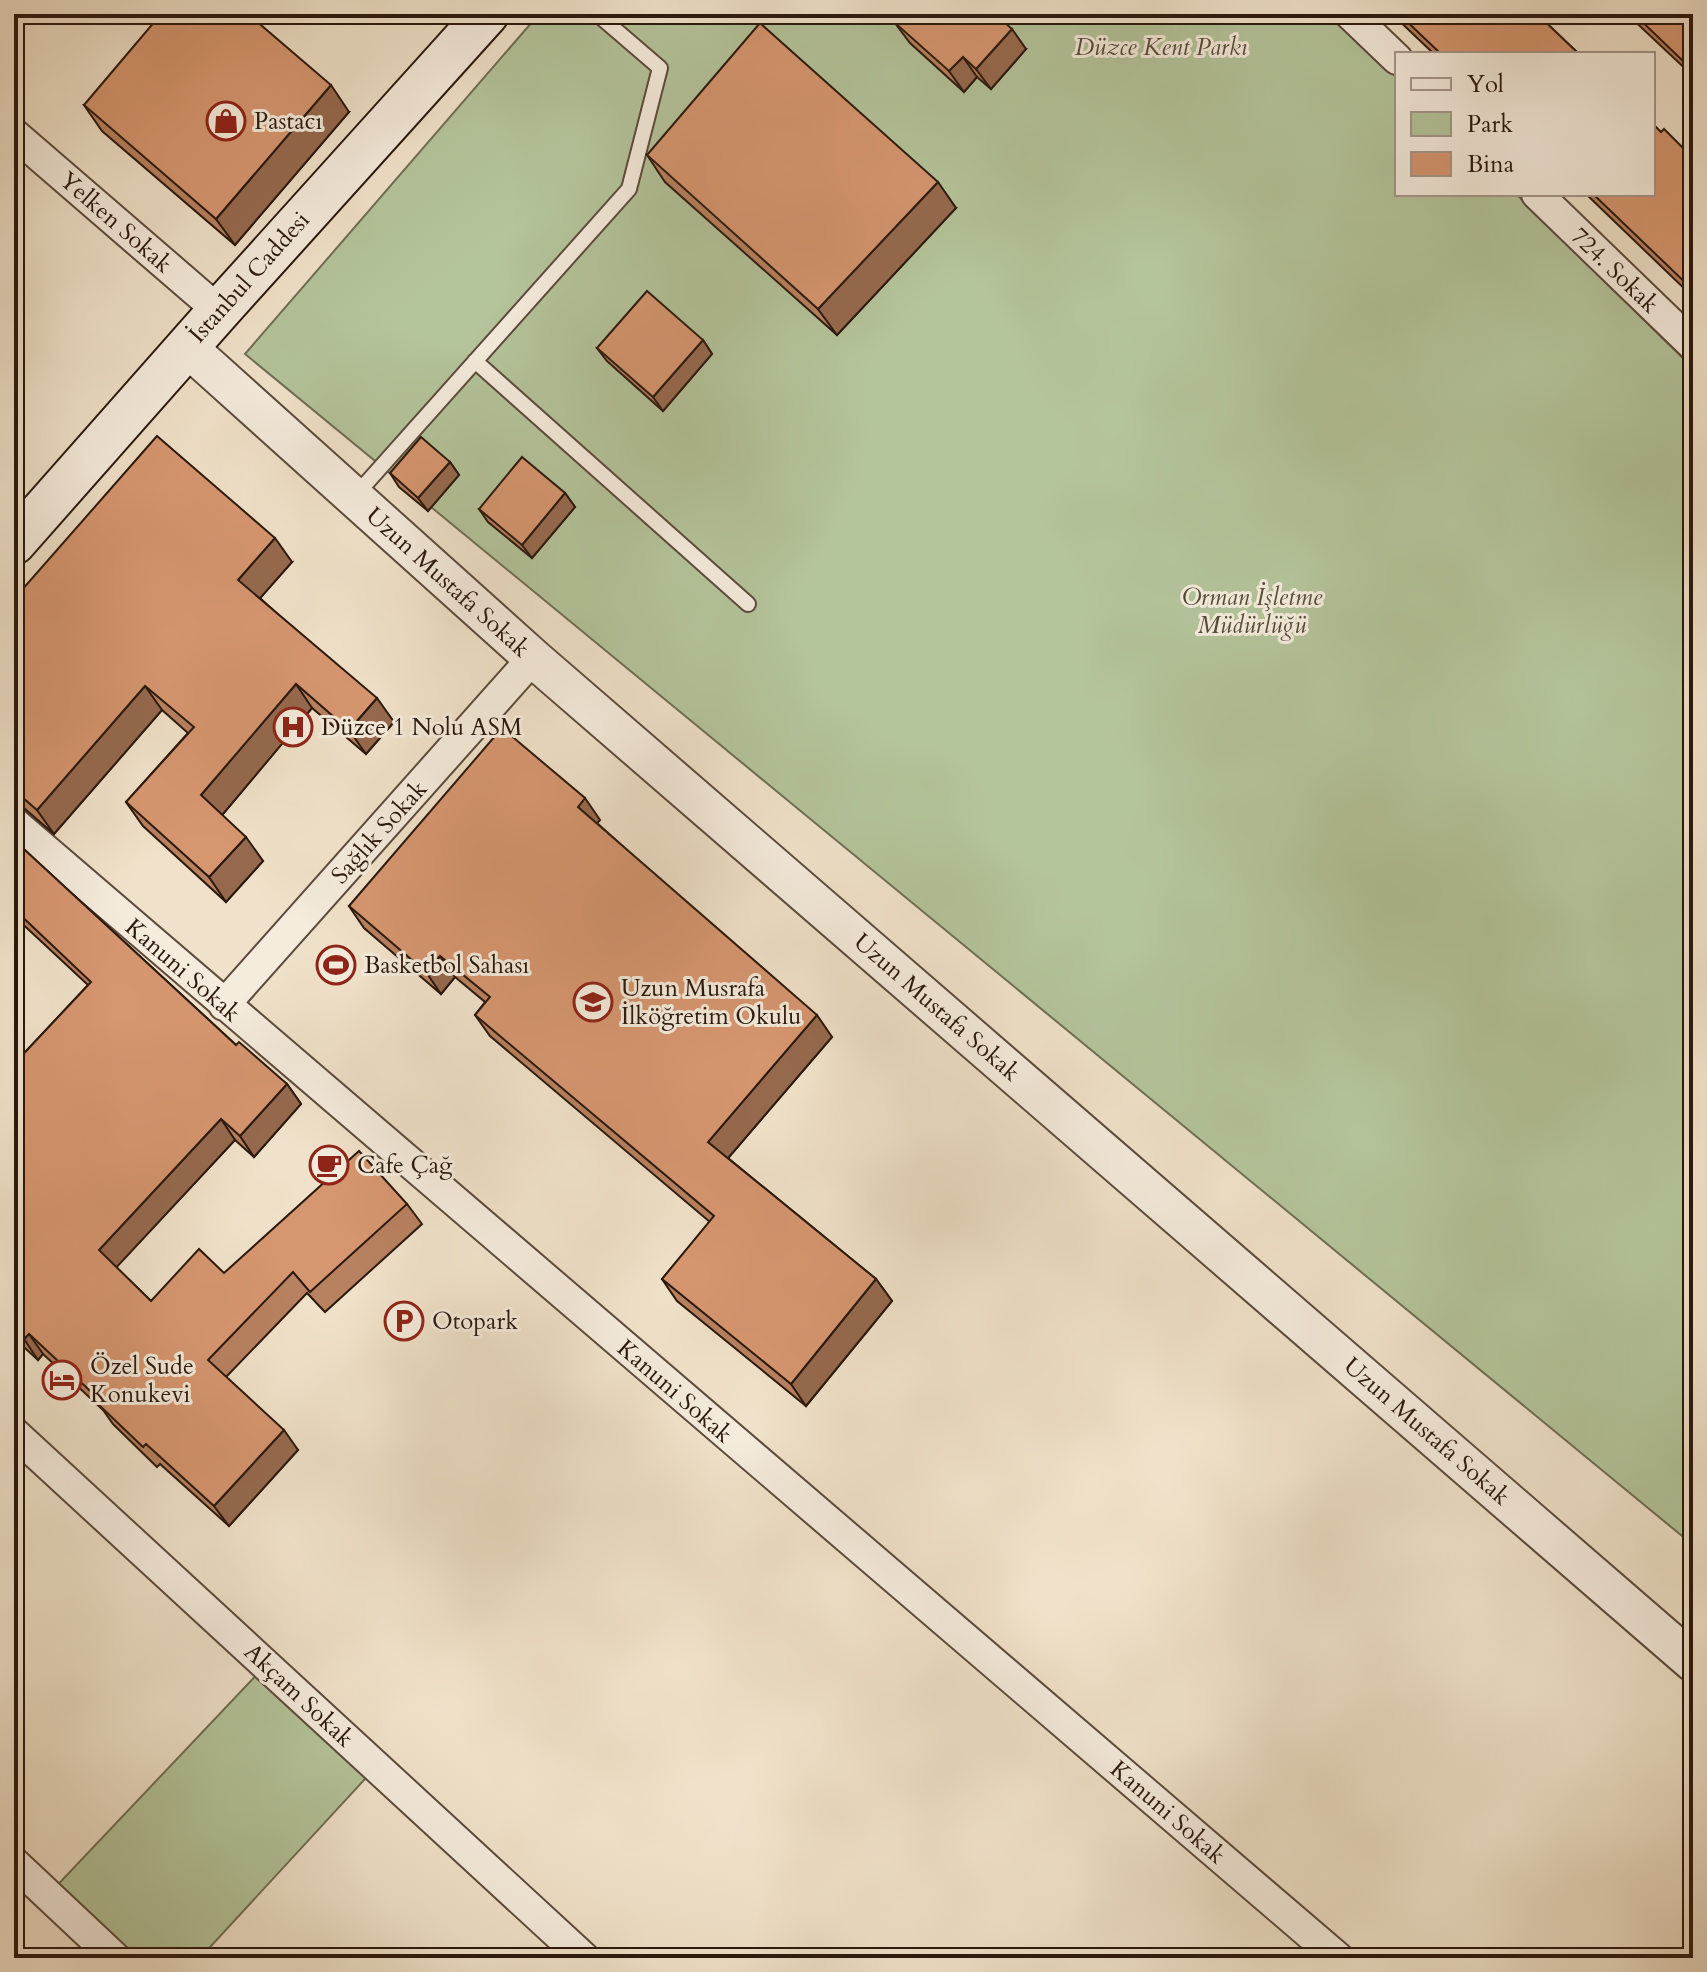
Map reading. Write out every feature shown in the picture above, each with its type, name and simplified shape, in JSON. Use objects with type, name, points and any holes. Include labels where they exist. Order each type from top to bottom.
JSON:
[{"type":"main road","name":"İstanbul Caddesi","points":[[14,543],[487,14]]},
{"type":"street","points":[[1350,14],[1395,57]]},
{"type":"street","name":"Yelken Sokak","points":[[14,134],[219,311]]},
{"type":"street","name":"724. Sokak","points":[[1539,196],[1693,345]]},
{"type":"street","name":"Uzun Mustafa Sokak","points":[[187,347],[533,658],[1693,1662]]},
{"type":"street","name":"Sağlık Sokak","points":[[224,1005],[533,658]]},
{"type":"street","name":"Kanuni Sokak","points":[[14,823],[1338,1958]]},
{"type":"street","name":"Akçam Sokak","points":[[14,1433],[584,1958]]},
{"type":"street","points":[[14,1863],[115,1958]]},
{"type":"lane","points":[[354,497],[629,189],[660,68],[603,19]]},
{"type":"lane","points":[[475,361],[748,604]]},
{"type":"green space","name":"Orman İşletme Müdürlüğü","points":[[539,14],[1332,14],[1395,76],[1395,196],[1518,196],[1693,368],[1693,1545],[245,354]]},
{"type":"green space","points":[[266,1665],[376,1767],[200,1958],[115,1958],[48,1895]]},
{"type":"building","name":"Pastacı","points":[[161,14],[248,14],[331,85],[216,219],[84,105]]},
{"type":"building","points":[[903,14],[995,14],[1012,29],[976,69],[963,57],[949,71],[895,23]]},
{"type":"building","points":[[1399,14],[1537,14],[1577,52],[1439,52]]},
{"type":"building","points":[[1634,14],[1693,14],[1693,62],[1687,57],[1683,61]]},
{"type":"building","points":[[760,23],[938,182],[818,309],[647,155]]},
{"type":"building","points":[[1655,126],[1661,132],[1664,129],[1693,158],[1693,290],[1595,196],[1655,196]]},
{"type":"building","points":[[647,291],[703,340],[653,397],[597,348]]},
{"type":"building","points":[[157,436],[275,538],[238,580],[377,698],[349,730],[296,684],[201,795],[246,837],[209,877],[126,802],[194,727],[145,686],[37,810],[14,790],[14,599]]},
{"type":"building","points":[[421,437],[450,462],[418,498],[390,473]]},
{"type":"building","points":[[522,457],[565,493],[522,545],[479,509]]},
{"type":"building","points":[[502,728],[585,798],[578,807],[817,1015],[708,1142],[876,1279],[791,1384],[662,1279],[714,1216],[475,1015],[490,997],[440,956],[426,972],[349,906]]},
{"type":"building","points":[[14,840],[236,1045],[239,1042],[287,1084],[240,1136],[221,1119],[99,1250],[151,1301],[199,1249],[224,1273],[359,1151],[407,1204],[310,1292],[293,1272],[208,1360],[284,1430],[214,1506],[146,1444],[143,1447],[98,1404],[101,1401],[29,1334],[24,1339],[14,1330],[14,1064],[91,982],[14,909]]},
{"type":"place","name":"Pastacı","points":[[226,121]]},
{"type":"place","name":"Düzce 1 Nolu ASM","points":[[293,727]]},
{"type":"place","name":"Basketbol Sahası","points":[[336,965]]},
{"type":"place","name":"Uzun Musrafa İlköğretim Okulu","points":[[593,1002]]},
{"type":"place","name":"Cafe Çağ","points":[[329,1165]]},
{"type":"place","name":"Otopark","points":[[404,1321]]},
{"type":"place","name":"Özel Sude Konukevi","points":[[62,1380]]},
{"type":"park label","name":"Düzce Kent Parkı","points":[[1161,47]]}]
